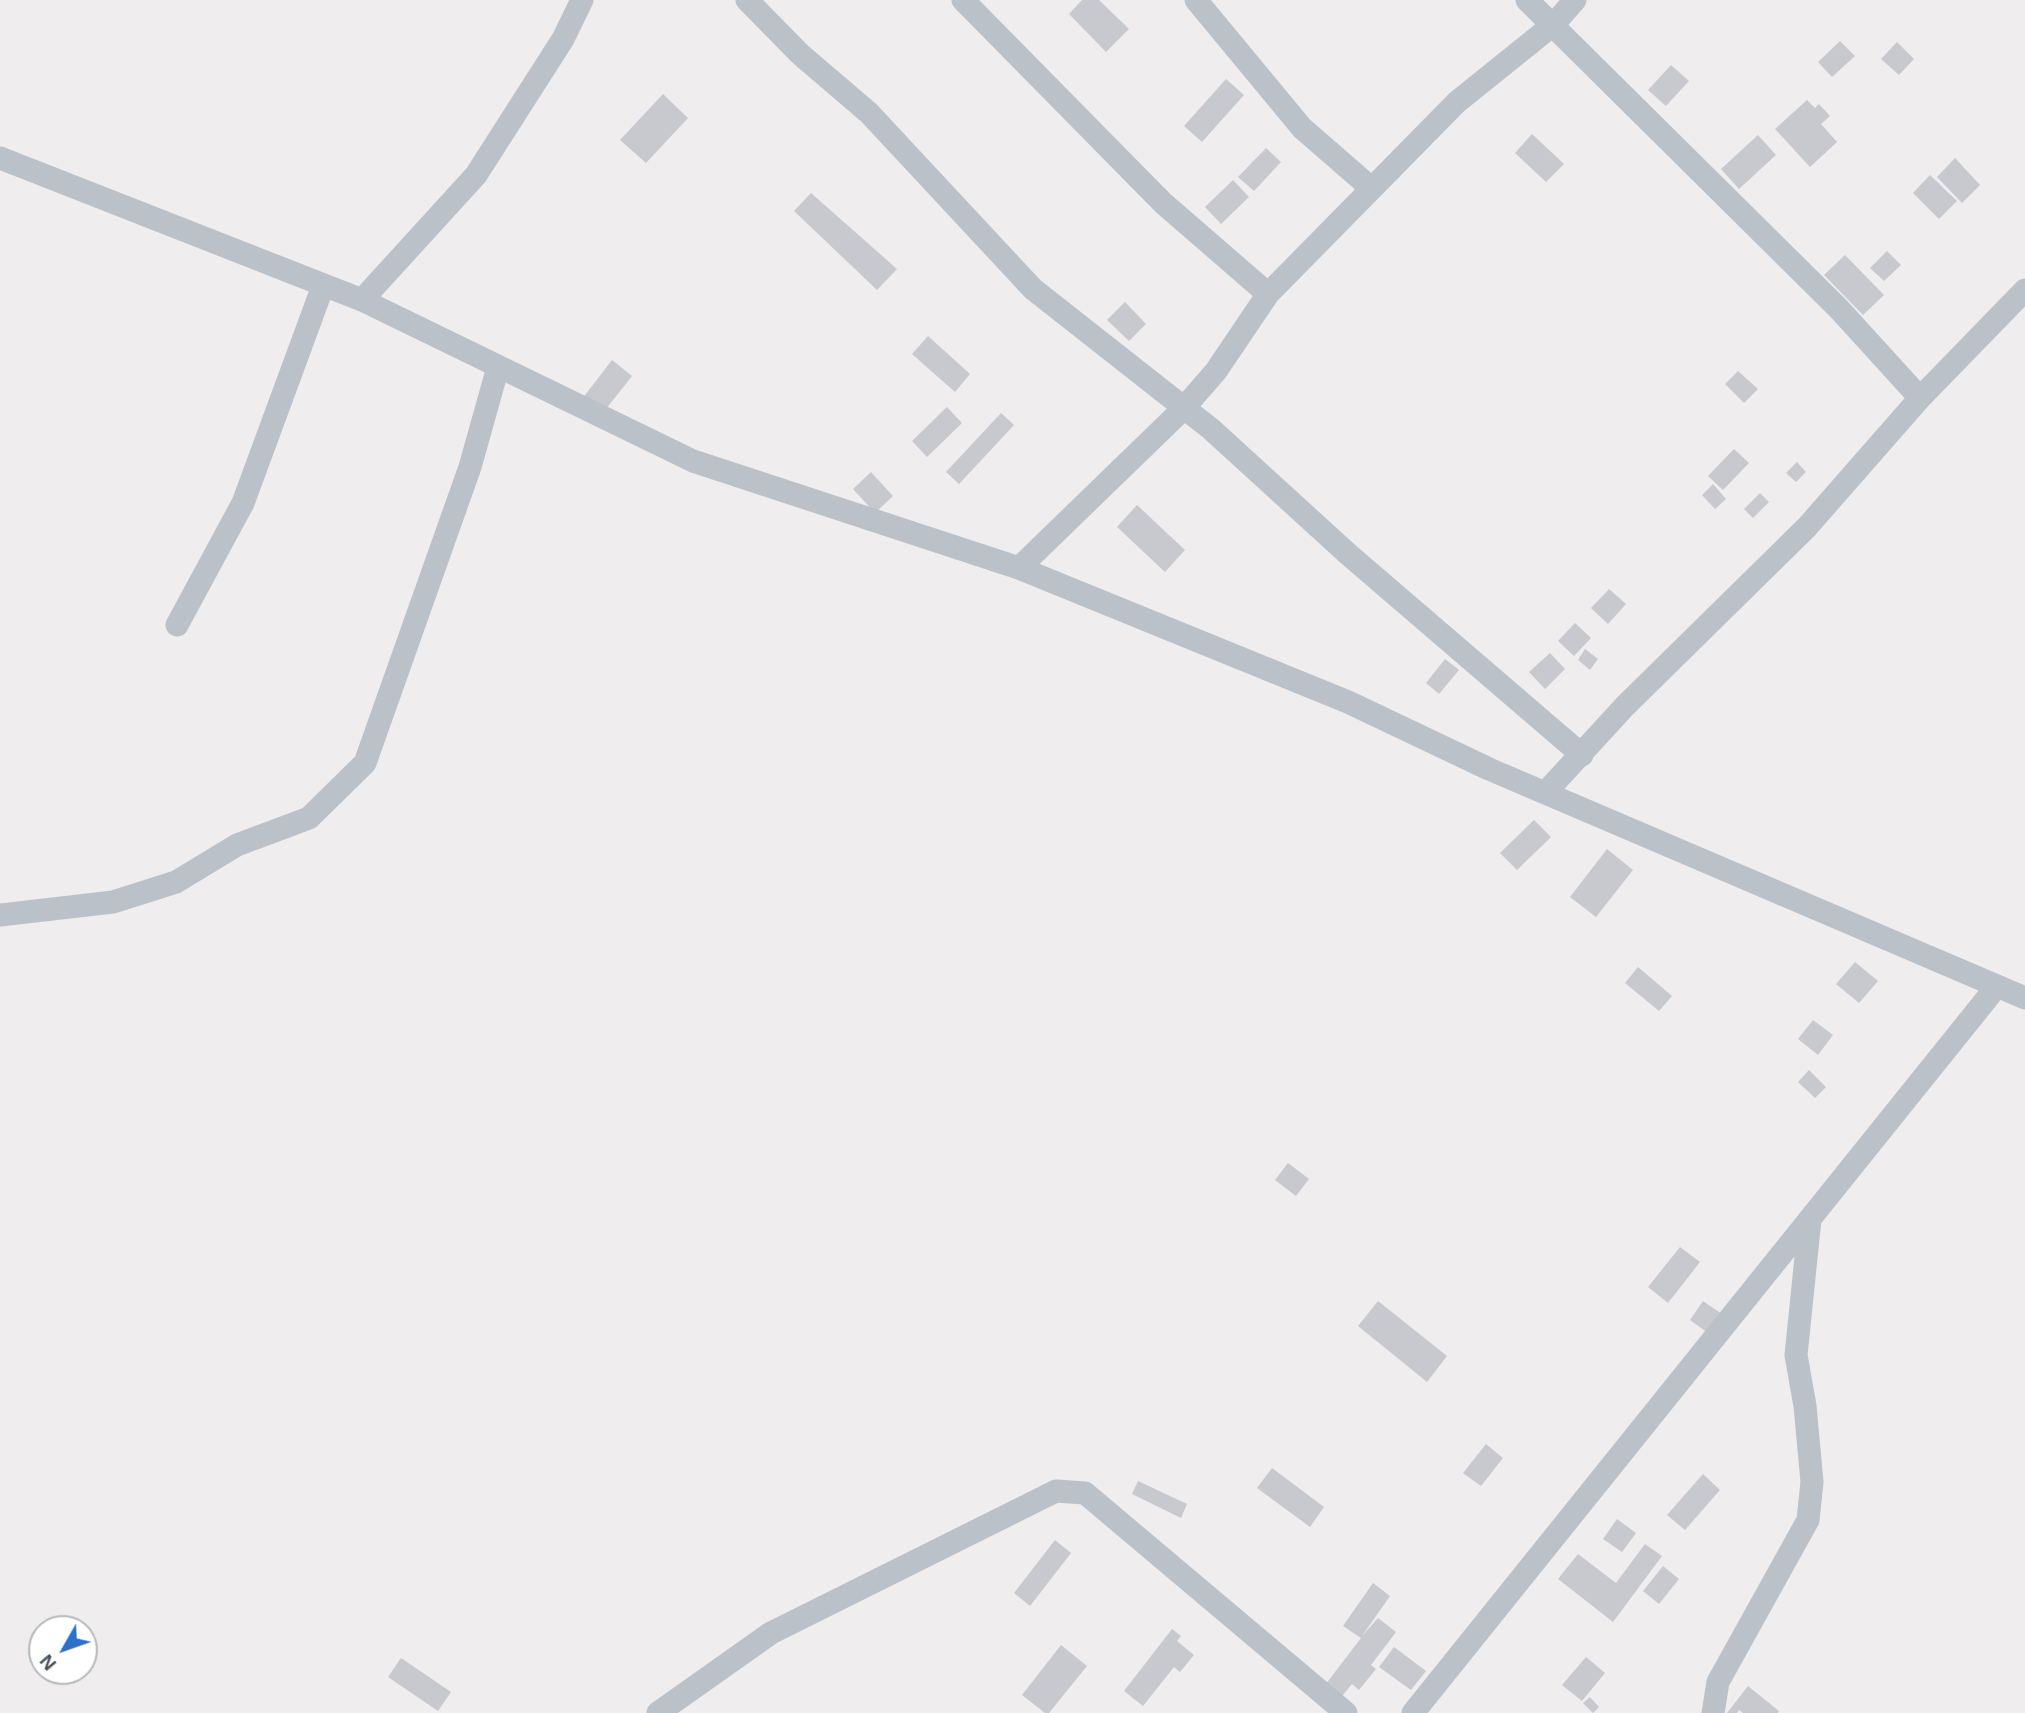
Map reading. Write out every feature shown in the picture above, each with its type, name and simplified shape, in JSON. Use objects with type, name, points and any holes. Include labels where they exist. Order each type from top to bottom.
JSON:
[{"type":"street","points":[[362,300],[476,175],[562,39],[582,0]]},
{"type":"street","points":[[747,0],[800,54],[869,113],[1033,289],[1211,429],[1348,554],[1582,755]]},
{"type":"street","points":[[1196,0],[1302,128],[1371,188]]},
{"type":"street","points":[[1527,0],[1554,24],[1620,96],[1839,309],[1920,398]]},
{"type":"street","points":[[1019,568],[1183,409],[1216,371],[1268,294],[1371,188],[1458,103],[1554,24],[1575,0]]},
{"type":"street","points":[[967,1],[1163,203],[1268,294]]},
{"type":"street","points":[[0,158],[362,300],[693,461],[1019,568],[1348,702],[1489,769],[2025,998]]},
{"type":"street","points":[[177,625],[243,503],[323,286]]},
{"type":"street","points":[[1546,792],[1625,706],[1807,527],[1920,398],[2025,290]]},
{"type":"street","points":[[0,915],[113,902],[176,882],[237,845],[309,818],[365,763],[470,467],[498,367]]},
{"type":"street","points":[[1413,1713],[1997,986]]},
{"type":"street","points":[[1713,1713],[1718,1682],[1808,1520],[1812,1482],[1805,1406],[1796,1355],[1810,1219]]},
{"type":"street","points":[[658,1713],[771,1633],[1056,1491],[1084,1493],[1346,1713]]},
{"type":"building","points":[[1082,0],[1099,0],[1129,29],[1106,52],[1069,14]]},
{"type":"building","points":[[1840,41],[1855,56],[1832,77],[1818,62]]},
{"type":"building","points":[[1897,42],[1914,59],[1899,75],[1881,59]]},
{"type":"building","points":[[1671,65],[1689,81],[1666,106],[1648,90]]},
{"type":"building","points":[[1226,79],[1244,95],[1202,142],[1184,126]]},
{"type":"building","points":[[663,94],[688,118],[646,163],[620,140]]},
{"type":"building","points":[[1807,100],[1815,108],[1819,104],[1830,116],[1821,124],[1837,142],[1810,167],[1775,129]]},
{"type":"building","points":[[1532,134],[1564,164],[1546,182],[1515,153]]},
{"type":"building","points":[[1758,135],[1776,155],[1739,189],[1721,169]]},
{"type":"building","points":[[1266,148],[1281,162],[1254,191],[1238,177]]},
{"type":"building","points":[[1955,158],[1980,185],[1962,203],[1937,177]]},
{"type":"building","points":[[1930,175],[1957,201],[1939,219],[1913,193]]},
{"type":"building","points":[[1233,180],[1249,197],[1221,224],[1205,207]]},
{"type":"building","points":[[811,193],[897,269],[877,290],[794,211]]},
{"type":"building","points":[[1887,251],[1901,265],[1884,281],[1870,268]]},
{"type":"building","points":[[1845,255],[1884,295],[1863,315],[1824,275]]},
{"type":"building","points":[[1125,302],[1146,324],[1129,341],[1107,320]]},
{"type":"building","points":[[928,336],[970,374],[955,392],[912,354]]},
{"type":"building","points":[[612,360],[632,376],[602,414],[582,399]]},
{"type":"building","points":[[1738,371],[1758,389],[1744,403],[1725,384]]},
{"type":"building","points":[[947,407],[962,423],[927,457],[912,441]]},
{"type":"building","points":[[1001,413],[1014,425],[959,484],[946,472]]},
{"type":"building","points":[[1734,449],[1749,463],[1723,490],[1708,476]]},
{"type":"building","points":[[1797,462],[1806,472],[1796,482],[1786,473]]},
{"type":"building","points":[[871,472],[893,496],[875,513],[853,489]]},
{"type":"building","points":[[1713,484],[1726,499],[1715,509],[1702,495]]},
{"type":"building","points":[[1760,493],[1769,502],[1753,518],[1744,509]]},
{"type":"building","points":[[1137,505],[1185,550],[1165,572],[1117,527]]},
{"type":"building","points":[[1609,589],[1626,604],[1608,624],[1591,608]]},
{"type":"building","points":[[1575,623],[1591,638],[1574,656],[1558,641]]},
{"type":"building","points":[[1585,649],[1598,659],[1590,670],[1578,660]]},
{"type":"building","points":[[1550,653],[1565,669],[1545,689],[1529,672]]},
{"type":"building","points":[[1445,659],[1459,670],[1439,694],[1426,683]]},
{"type":"building","points":[[1534,820],[1551,837],[1517,870],[1500,853]]},
{"type":"building","points":[[1607,849],[1633,870],[1596,917],[1570,897]]},
{"type":"building","points":[[1855,962],[1878,981],[1859,1003],[1836,984]]},
{"type":"building","points":[[1638,967],[1672,996],[1659,1011],[1625,983]]},
{"type":"building","points":[[1813,1020],[1833,1035],[1818,1055],[1798,1039]]},
{"type":"building","points":[[1809,1070],[1826,1087],[1815,1098],[1798,1082]]},
{"type":"building","points":[[1288,1163],[1309,1179],[1296,1196],[1275,1180]]},
{"type":"building","points":[[1680,1247],[1700,1262],[1668,1303],[1648,1287]]},
{"type":"building","points":[[1378,1301],[1447,1356],[1427,1382],[1358,1326]]},
{"type":"building","points":[[1703,1301],[1722,1314],[1708,1333],[1690,1320]]},
{"type":"building","points":[[1486,1444],[1503,1458],[1481,1486],[1463,1473]]},
{"type":"building","points":[[1272,1468],[1324,1507],[1310,1527],[1257,1488]]},
{"type":"building","points":[[1703,1474],[1720,1490],[1685,1530],[1667,1515]]},
{"type":"building","points":[[1138,1481],[1187,1504],[1181,1518],[1132,1494]]},
{"type":"building","points":[[1617,1519],[1636,1533],[1622,1552],[1603,1539]]},
{"type":"building","points":[[1055,1540],[1071,1553],[1030,1606],[1014,1593]]},
{"type":"building","points":[[1645,1544],[1662,1556],[1613,1622],[1558,1579],[1578,1554],[1616,1583]]},
{"type":"building","points":[[1663,1566],[1679,1579],[1659,1604],[1643,1591]]},
{"type":"building","points":[[1373,1583],[1390,1596],[1362,1636],[1378,1618],[1396,1632],[1371,1665],[1376,1669],[1359,1690],[1352,1684],[1338,1701],[1322,1689],[1361,1638],[1343,1626]]},
{"type":"building","points":[[1172,1629],[1181,1636],[1177,1641],[1194,1655],[1180,1672],[1174,1667],[1143,1706],[1124,1691]]},
{"type":"building","points":[[1061,1645],[1087,1666],[1049,1713],[1045,1713],[1022,1695]]},
{"type":"building","points":[[1394,1647],[1426,1671],[1411,1690],[1379,1667]]},
{"type":"building","points":[[1586,1657],[1605,1673],[1582,1701],[1562,1685]]},
{"type":"building","points":[[401,1658],[451,1692],[438,1711],[388,1677]]},
{"type":"building","points":[[1748,1686],[1779,1711],[1778,1713],[1743,1713],[1739,1710],[1737,1713],[1727,1713]]},
{"type":"building","points":[[1590,1697],[1599,1707],[1593,1713],[1583,1703]]}]
